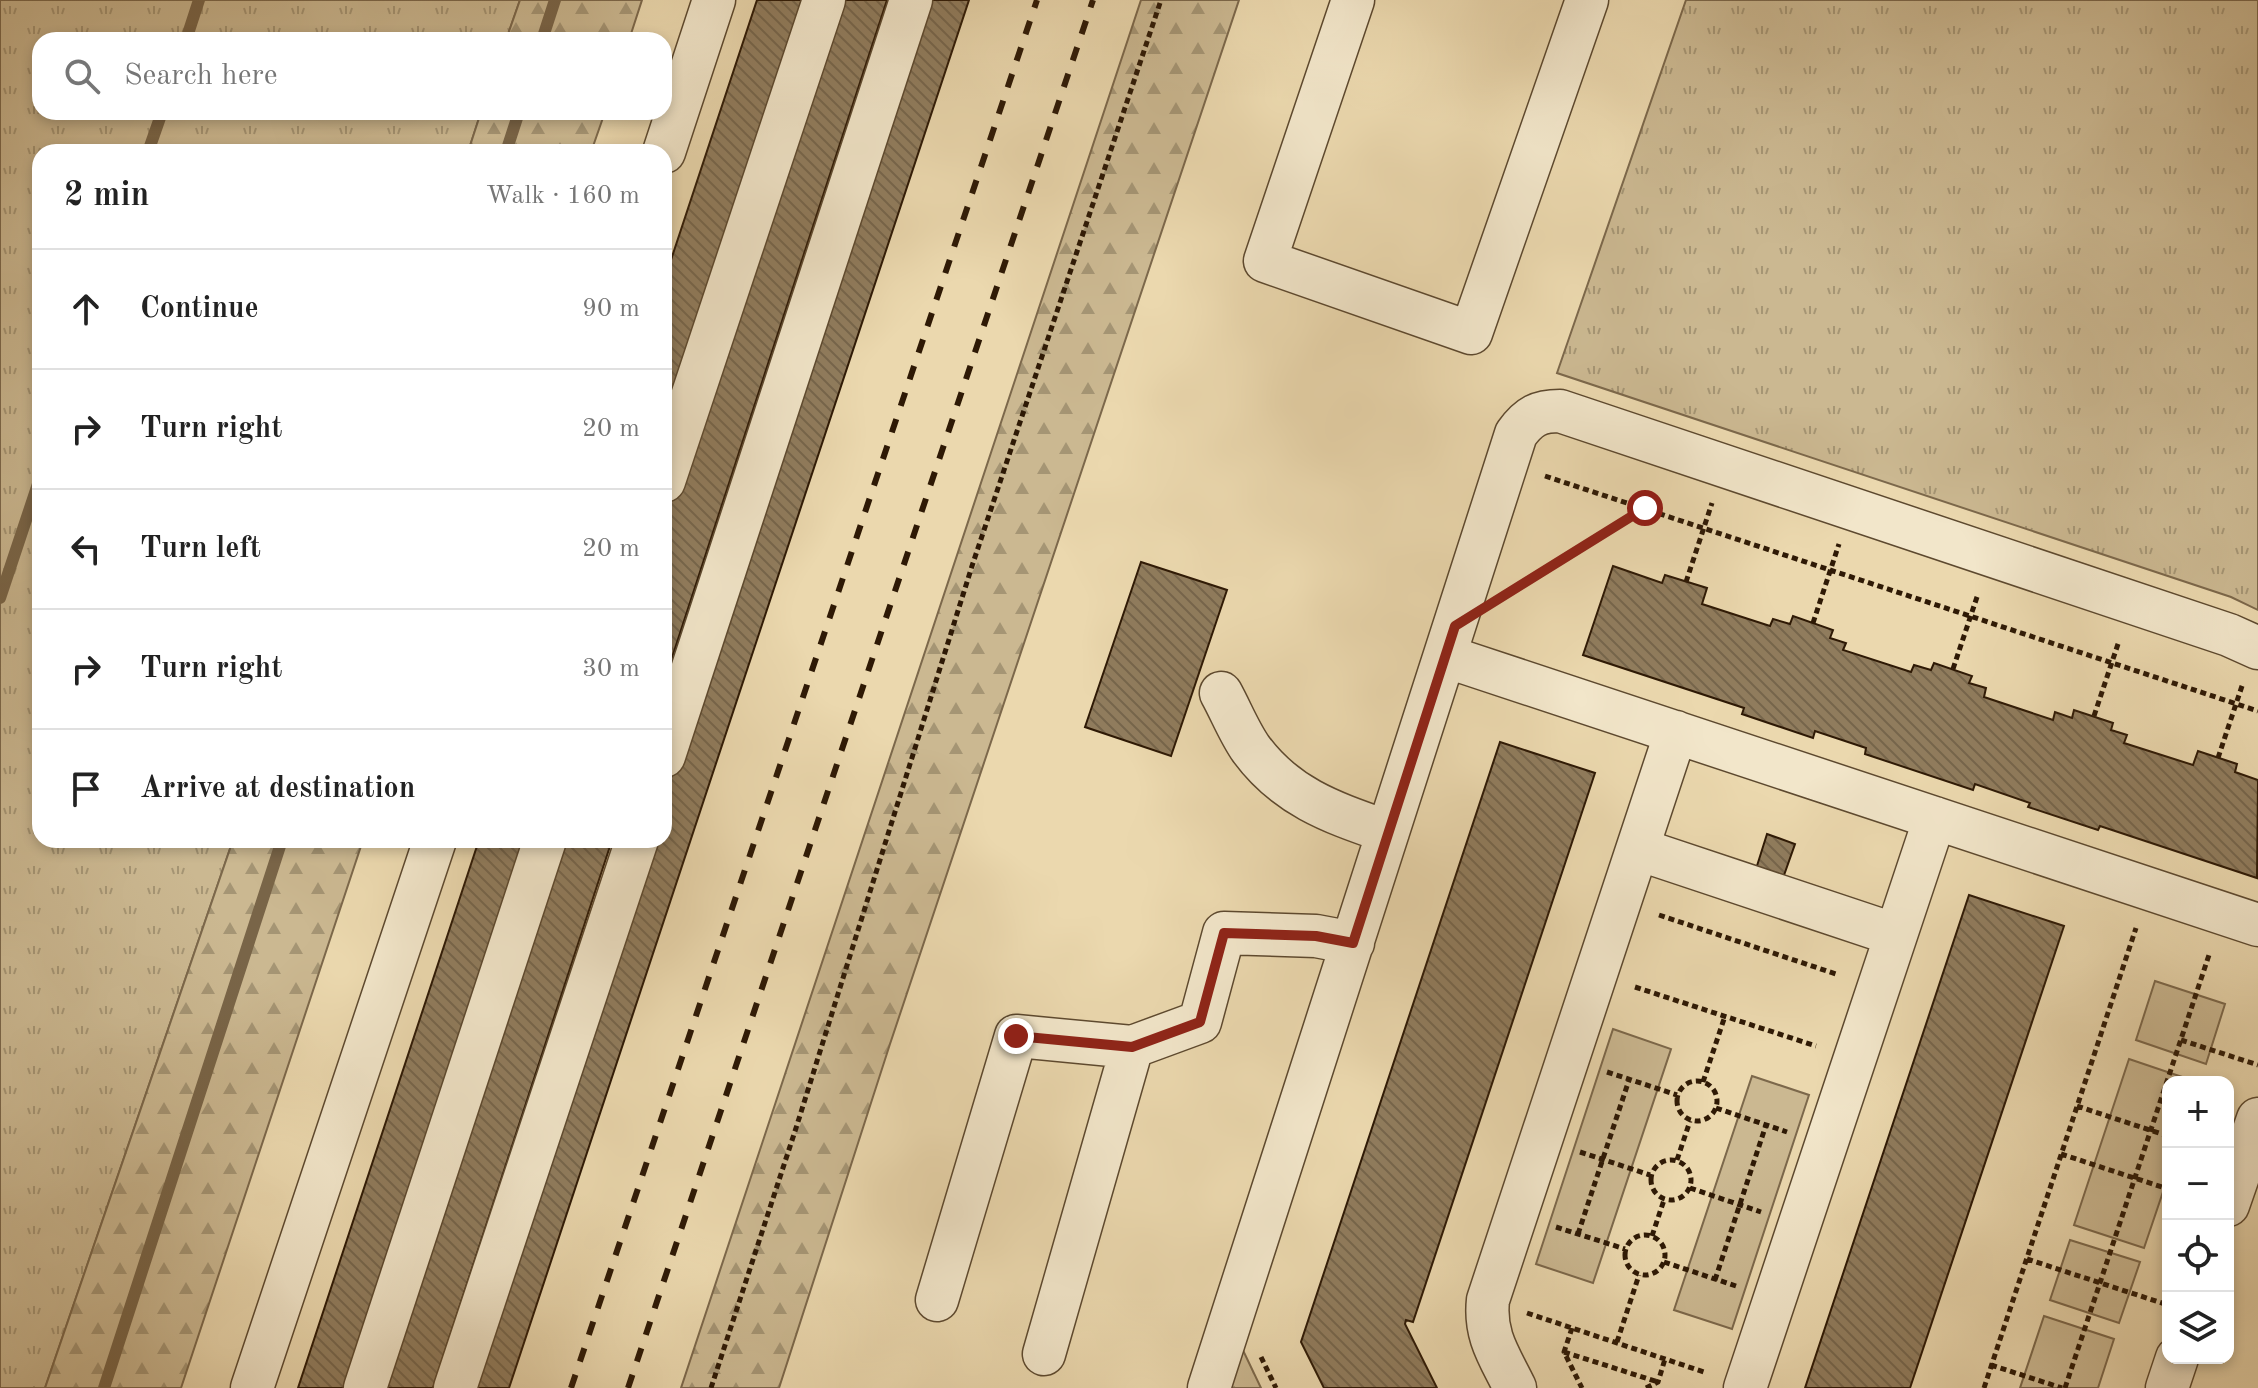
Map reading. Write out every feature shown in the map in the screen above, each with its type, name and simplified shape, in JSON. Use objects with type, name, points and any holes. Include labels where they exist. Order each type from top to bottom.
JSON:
[{"type":"street","points":[[667,144],[714,0]]},
{"type":"street","points":[[672,457],[824,0]]},
{"type":"street","points":[[672,732],[911,0]]},
{"type":"street","points":[[1353,0],[1265,261],[1471,333],[1587,0]]},
{"type":"street","points":[[1209,1388],[1516,434],[1526,419],[1543,411],[1560,411],[2132,602],[2256,647]]},
{"type":"street","points":[[1450,641],[1676,732],[2240,919]]},
{"type":"street","points":[[1221,693],[1251,748],[1289,789],[1326,810],[1388,832]]},
{"type":"street","points":[[1515,1388],[1492,1342],[1486,1320],[1488,1300],[1676,732]]},
{"type":"street","points":[[1746,1387],[1935,818]]},
{"type":"street","points":[[252,1388],[432,848]]},
{"type":"street","points":[[365,1388],[542,848]]},
{"type":"street","points":[[455,1388],[634,848]]},
{"type":"street","points":[[1638,849],[1896,935]]},
{"type":"street","points":[[937,1300],[1016,1036],[1132,1047],[1200,1022],[1224,933],[1316,936],[1353,943]]},
{"type":"street","points":[[1044,1354],[1132,1047]]},
{"type":"street","points":[[2234,1188],[2258,1119]]},
{"type":"street","points":[[2167,1388],[2175,1364]]},
{"type":"path","points":[[711,1388],[802,1110],[977,551],[1161,0]]},
{"type":"path","points":[[1507,463],[2258,711]]},
{"type":"path","points":[[1686,582],[1724,467]]},
{"type":"path","points":[[1450,641],[1645,508]]},
{"type":"path","points":[[1813,623],[1851,508]]},
{"type":"path","points":[[1953,669],[1991,555]]},
{"type":"path","points":[[2094,716],[2132,602]]},
{"type":"path","points":[[2218,758],[2256,647]]},
{"type":"path","points":[[1984,1388],[2149,889]]},
{"type":"path","points":[[1620,903],[1878,988]]},
{"type":"path","points":[[1991,1365],[2064,1388],[2181,1040],[2240,919]]},
{"type":"path","points":[[1596,974],[1855,1059]]},
{"type":"path","points":[[1703,1082],[1725,1016]]},
{"type":"path","points":[[2181,1040],[2258,1065]]},
{"type":"path","points":[[1568,1059],[1677,1095]]},
{"type":"path","points":[[1578,1234],[1629,1080]]},
{"type":"path","points":[[1692,1081],[1703,1082],[1712,1087],[1717,1097],[1716,1108],[1710,1117],[1701,1122],[1690,1121],[1681,1115],[1676,1106],[1677,1095],[1682,1086],[1692,1081]]},
{"type":"path","points":[[2077,1106],[2162,1134]]},
{"type":"path","points":[[1716,1108],[1826,1145]]},
{"type":"path","points":[[1677,1160],[1690,1121]]},
{"type":"path","points":[[1715,1280],[1766,1125]]},
{"type":"path","points":[[1541,1139],[1651,1175]]},
{"type":"path","points":[[2061,1154],[2162,1187]]},
{"type":"path","points":[[1666,1160],[1677,1160],[1686,1167],[1691,1177],[1690,1188],[1674,1201],[1664,1200],[1651,1185],[1651,1175],[1656,1165],[1666,1160]]},
{"type":"path","points":[[1690,1188],[1799,1224]]},
{"type":"path","points":[[1652,1236],[1664,1200]]},
{"type":"path","points":[[1517,1214],[1625,1249]]},
{"type":"path","points":[[1641,1235],[1652,1236],[1661,1241],[1666,1252],[1664,1262],[1659,1271],[1649,1276],[1639,1275],[1630,1269],[1625,1260],[1625,1249],[1631,1240],[1641,1235]]},
{"type":"path","points":[[2027,1259],[2162,1303]]},
{"type":"path","points":[[1664,1262],[1775,1299]]},
{"type":"path","points":[[1617,1342],[1639,1275]]},
{"type":"path","points":[[1488,1300],[1746,1387]]},
{"type":"path","points":[[1572,1328],[1564,1352],[1582,1388]]},
{"type":"path","points":[[1564,1352],[1658,1382]]},
{"type":"path","points":[[1646,1388],[1658,1382],[1665,1359]]},
{"type":"green space","points":[[0,0],[520,0],[509,32],[32,32],[32,120],[478,120],[471,144],[32,144],[32,848],[230,848],[45,1388],[0,1388]]},
{"type":"green space","points":[[520,0],[642,0],[632,32],[509,32]]},
{"type":"green space","points":[[1141,0],[1239,0],[890,1044],[779,1388],[681,1388]]},
{"type":"green space","points":[[1686,0],[2258,0],[2258,610],[2231,597],[1557,373]]},
{"type":"green space","points":[[478,120],[602,120],[594,144],[471,144]]},
{"type":"green space","points":[[230,848],[360,848],[181,1388],[45,1388]]},
{"type":"green space","points":[[2155,981],[2225,1004],[2206,1064],[2136,1040]]},
{"type":"green space","points":[[1613,1029],[1671,1049],[1593,1283],[1536,1264]]},
{"type":"green space","points":[[2129,1059],[2179,1076],[2162,1076],[2162,1195],[2144,1248],[2074,1225]]},
{"type":"green space","points":[[1752,1076],[1809,1095],[1732,1329],[1674,1310]]},
{"type":"green space","points":[[2070,1240],[2140,1262],[2119,1323],[2050,1300]]},
{"type":"green space","points":[[2044,1316],[2114,1339],[2098,1388],[2020,1388]]},
{"type":"green space","points":[[1240,1344],[1261,1388],[1226,1388]]},
{"type":"building","points":[[757,0],[803,0],[672,399],[672,257]]},
{"type":"building","points":[[831,0],[887,0],[672,658],[672,483]]},
{"type":"building","points":[[928,0],[969,0],[509,1388],[469,1388],[647,848],[672,848],[672,775]]},
{"type":"building","points":[[1141,562],[1227,590],[1171,756],[1085,727]]},
{"type":"building","points":[[1613,566],[1662,583],[1665,575],[1707,588],[1702,604],[1770,626],[1773,619],[1790,624],[1793,616],[1833,630],[1830,638],[1846,643],[1843,650],[1911,672],[1914,665],[1931,670],[1934,663],[1972,676],[1969,683],[1986,688],[1984,697],[2053,720],[2055,712],[2072,718],[2074,710],[2113,723],[2111,730],[2127,735],[2124,743],[2193,765],[2198,751],[2237,764],[2235,772],[2258,780],[2257,878],[2100,826],[2098,830],[2028,807],[2030,803],[1975,784],[1973,790],[1865,754],[1866,748],[1815,731],[1813,738],[1742,714],[1744,708],[1583,655]]},
{"type":"building","points":[[1500,742],[1595,773],[1413,1322],[1406,1320],[1405,1324],[1437,1388],[1324,1388],[1301,1342]]},
{"type":"building","points":[[1767,834],[1795,844],[1783,878],[1756,869]]},
{"type":"building","points":[[476,848],[524,848],[347,1388],[298,1388]]},
{"type":"building","points":[[551,848],[609,848],[433,1388],[373,1388]]},
{"type":"building","points":[[1969,895],[2064,926],[1910,1388],[1805,1388]]},
{"type":"waterway","points":[[189,32],[199,0]]},
{"type":"waterway","points":[[545,32],[555,0]]},
{"type":"waterway","points":[[151,144],[159,120]]},
{"type":"waterway","points":[[509,144],[516,120]]},
{"type":"waterway","points":[[0,598],[32,502]]},
{"type":"waterway","points":[[104,1388],[279,848]]},
{"type":"railway","points":[[571,1388],[1037,0]]},
{"type":"railway","points":[[628,1388],[1093,0]]},
{"type":"route","points":[[1016,1036],[1132,1047],[1200,1022],[1224,933],[1316,936],[1353,943],[1455,626],[1645,508]]}]
